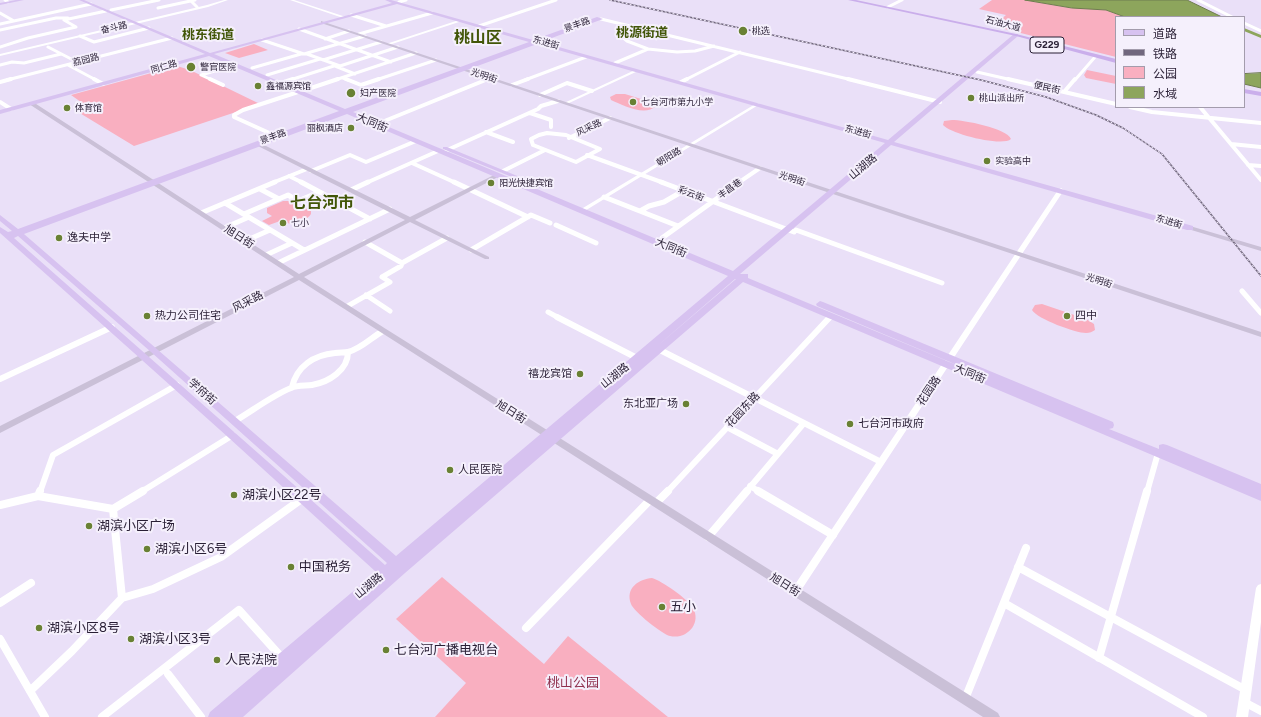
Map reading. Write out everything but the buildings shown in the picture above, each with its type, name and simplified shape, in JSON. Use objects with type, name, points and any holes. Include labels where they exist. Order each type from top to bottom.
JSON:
[{"type":"highway","name":"石油大道","points":[[850,0],[978,27],[1115,62]]},
{"type":"highway","name":"石油大道","points":[[1017,37],[1115,62]]},
{"type":"highway","points":[[1245,92],[1261,95]]},
{"type":"main road","points":[[0,4],[6,1],[18,0]]},
{"type":"main road","points":[[0,4],[22,0]]},
{"type":"main road","name":"大同街","points":[[81,0],[139,22],[416,141],[500,174],[949,362],[1261,489]]},
{"type":"main road","name":"东进街","points":[[387,0],[480,26]]},
{"type":"main road","name":"同仁路","points":[[344,17],[396,2]]},
{"type":"main road","name":"同仁路","points":[[0,112],[396,2]]},
{"type":"main road","name":"东进街","points":[[396,2],[682,82],[893,144],[1190,228]]},
{"type":"main road","name":"景丰路","points":[[11,233],[260,145],[537,41],[601,19]]},
{"type":"main road","name":"大同街","points":[[139,22],[172,38],[252,68],[302,91]]},
{"type":"main road","name":"同仁路","points":[[212,53],[299,30],[323,22]]},
{"type":"main road","name":"光明街","points":[[323,22],[1261,335]]},
{"type":"main road","name":"山湖路","points":[[232,717],[398,566],[793,231],[835,193],[1017,37]]},
{"type":"main road","name":"山湖路","points":[[893,144],[1017,37]]},
{"type":"main road","name":"东进街","points":[[537,41],[636,71],[757,104]]},
{"type":"main road","name":"旭日街","points":[[31,103],[383,331],[994,717]]},
{"type":"main road","name":"大同街","points":[[349,111],[382,122],[443,151]]},
{"type":"main road","name":"景丰路","points":[[155,182],[276,136],[349,111]]},
{"type":"main road","points":[[260,145],[487,258]]},
{"type":"main road","name":"风采路","points":[[0,430],[298,276],[500,174]]},
{"type":"main road","name":"大同街","points":[[584,209],[662,238],[831,316],[949,362],[1261,497]]},
{"type":"main road","name":"学府街","points":[[0,217],[11,233],[112,327],[388,575]]},
{"type":"main road","points":[[1190,228],[1261,249]]},
{"type":"main road","name":"学府街","points":[[11,233],[154,350],[398,566]]},
{"type":"main road","name":"山湖路","points":[[550,436],[637,358],[655,347]]},
{"type":"main road","points":[[254,453],[261,452],[264,447]]},
{"type":"main road","name":"山湖路","points":[[216,717],[283,659],[388,575]]},
{"type":"street","points":[[0,30],[56,18],[64,19],[159,0]]},
{"type":"street","points":[[158,8],[193,0],[197,7]]},
{"type":"street","points":[[291,0],[344,17]]},
{"type":"street","points":[[396,2],[406,0]]},
{"type":"street","points":[[480,26],[556,0]]},
{"type":"street","points":[[888,7],[902,0]]},
{"type":"street","points":[[1198,0],[1230,16]]},
{"type":"street","points":[[153,1],[164,16]]},
{"type":"street","name":"奋斗路","points":[[0,55],[223,1]]},
{"type":"street","points":[[0,24],[89,2]]},
{"type":"street","points":[[177,4],[182,10]]},
{"type":"street","points":[[0,47],[39,35],[76,27],[75,25],[64,20],[107,10]]},
{"type":"street","points":[[0,13],[14,21]]},
{"type":"street","points":[[358,34],[432,13]]},
{"type":"street","points":[[351,15],[386,26]]},
{"type":"street","points":[[601,19],[633,25],[940,102]]},
{"type":"street","points":[[388,44],[460,21]]},
{"type":"street","points":[[1245,24],[1261,32]]},
{"type":"street","points":[[633,25],[619,34],[627,41],[648,49],[677,52],[695,51],[714,46]]},
{"type":"street","points":[[80,36],[94,42],[149,28]]},
{"type":"street","points":[[299,30],[391,62]]},
{"type":"street","points":[[325,39],[349,31]]},
{"type":"street","points":[[252,68],[301,54],[307,54],[365,36]]},
{"type":"street","name":"荔园路","points":[[0,82],[172,38]]},
{"type":"street","points":[[262,40],[301,54]]},
{"type":"street","points":[[267,75],[381,42]]},
{"type":"street","points":[[48,47],[77,62]]},
{"type":"street","points":[[284,82],[398,47]]},
{"type":"street","points":[[615,63],[648,49]]},
{"type":"street","points":[[682,82],[740,52]]},
{"type":"street","points":[[276,136],[234,117],[234,115],[243,110],[416,53]]},
{"type":"street","points":[[0,65],[12,62],[24,63],[61,54]]},
{"type":"street","points":[[307,54],[355,74]]},
{"type":"street","points":[[512,85],[586,56]]},
{"type":"street","points":[[1064,92],[1095,57]]},
{"type":"street","points":[[343,78],[361,85],[436,60]]},
{"type":"street","points":[[223,85],[201,75],[235,64]]},
{"type":"street","points":[[68,65],[103,84]]},
{"type":"street","points":[[566,103],[636,71]]},
{"type":"street","name":"便民街","points":[[977,72],[1115,104]]},
{"type":"street","points":[[382,122],[491,78]]},
{"type":"street","points":[[540,95],[567,83],[592,91]]},
{"type":"street","points":[[351,190],[530,113],[541,106],[558,100]]},
{"type":"street","points":[[0,102],[11,109]]},
{"type":"street","name":"朝阳路","points":[[584,209],[757,104]]},
{"type":"street","points":[[1134,108],[1152,112],[1210,119],[1261,123]]},
{"type":"street","points":[[1201,108],[1261,180]]},
{"type":"street","points":[[530,113],[551,120],[551,130]]},
{"type":"street","name":"风采路","points":[[569,138],[610,118]]},
{"type":"street","points":[[551,130],[569,138],[600,149],[576,162],[533,145],[531,139],[551,130]]},
{"type":"street","points":[[486,132],[513,142]]},
{"type":"street","points":[[202,213],[289,176],[350,155],[366,162],[416,141]]},
{"type":"street","points":[[1231,144],[1261,147]]},
{"type":"street","points":[[500,174],[545,150]]},
{"type":"street","name":"彩云街","points":[[587,155],[793,231],[942,283]]},
{"type":"street","points":[[412,163],[528,217]]},
{"type":"street","points":[[1248,164],[1261,166]]},
{"type":"street","name":"丰昌巷","points":[[662,238],[760,168]]},
{"type":"street","points":[[289,176],[370,219]]},
{"type":"street","points":[[260,189],[279,199]]},
{"type":"street","points":[[640,211],[649,206],[664,202],[683,191]]},
{"type":"street","name":"花园路","points":[[795,592],[1061,191]]},
{"type":"street","points":[[224,228],[288,195],[298,201],[319,192]]},
{"type":"street","points":[[604,197],[678,226]]},
{"type":"street","points":[[225,203],[304,250]]},
{"type":"street","points":[[278,263],[390,210]]},
{"type":"street","points":[[471,250],[531,215],[550,223]]},
{"type":"street","points":[[556,226],[596,243]]},
{"type":"street","points":[[245,241],[270,230]]},
{"type":"street","points":[[346,307],[390,282],[382,277],[401,266],[402,262],[447,238]]},
{"type":"street","points":[[365,242],[402,262]]},
{"type":"street","points":[[266,255],[292,243]]},
{"type":"street","points":[[1242,291],[1261,313]]},
{"type":"street","points":[[366,296],[390,311]]},
{"type":"street","points":[[548,312],[637,358]]},
{"type":"street","name":"花园东路","points":[[526,628],[727,427],[831,316]]},
{"type":"street","points":[[0,379],[112,327]]},
{"type":"street","points":[[292,386],[293,378],[296,373],[309,361],[327,354],[348,352],[383,331]]},
{"type":"street","points":[[655,347],[881,462]]},
{"type":"street","points":[[235,421],[292,386],[313,385],[332,378],[342,369],[348,358],[348,352]]},
{"type":"street","points":[[38,496],[53,455],[177,385]]},
{"type":"street","points":[[708,537],[804,423]]},
{"type":"street","points":[[727,427],[778,454]]},
{"type":"street","points":[[0,505],[38,496],[113,509],[233,435]]},
{"type":"street","points":[[1099,658],[1158,453]]},
{"type":"street","points":[[750,486],[833,535]]},
{"type":"street","points":[[30,691],[72,651],[122,598],[152,589],[221,557],[303,498]]},
{"type":"street","points":[[113,509],[122,598]]},
{"type":"street","points":[[965,699],[1026,548]]},
{"type":"street","points":[[1018,567],[1246,690]]},
{"type":"street","points":[[0,603],[31,583]]},
{"type":"street","points":[[1242,717],[1261,588]]},
{"type":"street","points":[[1004,603],[1203,717]]},
{"type":"street","points":[[102,717],[239,610],[283,659]]},
{"type":"street","points":[[0,639],[45,717]]},
{"type":"street","points":[[168,674],[201,717]]},
{"type":"street","points":[[1244,702],[1261,711]]},
{"type":"green space","points":[[992,0],[1025,0],[1072,8],[1093,8],[1106,10],[1122,16],[1115,16],[1115,57],[993,26],[1006,15],[979,9]]},
{"type":"green space","points":[[254,44],[268,50],[239,58],[225,53]]},
{"type":"green space","points":[[177,66],[190,70],[260,104],[134,146],[78,112],[88,107],[71,95]]},
{"type":"green space","points":[[1087,70],[1115,76],[1115,84],[1086,78],[1084,75]]},
{"type":"green space","name":"七台河市第九小学","points":[[616,94],[625,94],[654,103],[656,106],[646,110],[634,109],[611,100],[610,97]]},
{"type":"green space","points":[[944,121],[965,121],[993,128],[1002,131],[1011,139],[1006,141],[998,141],[977,138],[948,129],[943,125]]},
{"type":"green space","points":[[283,201],[292,201],[311,211],[311,214],[305,220],[297,223],[284,223],[280,221],[269,225],[262,221],[272,216],[267,213],[267,208]]},
{"type":"green space","points":[[1042,304],[1086,319],[1094,324],[1095,330],[1086,333],[1066,328],[1035,314],[1032,310],[1035,305]]},
{"type":"green space","name":"桃山公园","points":[[442,577],[544,664],[568,636],[668,717],[435,717],[466,683],[396,619]]},
{"type":"green space","name":"五小","points":[[652,578],[674,591],[686,600],[693,608],[695,614],[694,625],[691,630],[682,636],[676,637],[666,634],[633,608],[630,593],[634,585],[642,580]]},
{"type":"water","points":[[1025,0],[1187,0],[1220,16],[1122,16],[1106,10],[1072,8]]},
{"type":"water","points":[[1261,73],[1261,88],[1245,84],[1245,74]]},
{"type":"waterway","points":[[1245,29],[1261,37]]},
{"type":"railway","points":[[610,0],[981,80],[1046,97],[1096,115],[1123,128],[1162,154],[1261,276]]},
{"type":"place","name":"桃选","points":[[743,31]]},
{"type":"place","name":"警官医院","points":[[191,67]]},
{"type":"place","name":"鑫福源宾馆","points":[[258,86]]},
{"type":"place","name":"妇产医院","points":[[351,93]]},
{"type":"place","name":"桃山派出所","points":[[971,98]]},
{"type":"place","name":"七台河市第九小学","points":[[633,102]]},
{"type":"place","name":"体育馆","points":[[67,108]]},
{"type":"place","name":"丽枫酒店","points":[[351,128]]},
{"type":"place","name":"实验高中","points":[[987,161]]},
{"type":"place","name":"阳光快捷宾馆","points":[[491,183]]},
{"type":"place","name":"七小","points":[[283,223]]},
{"type":"place","name":"逸夫中学","points":[[59,238]]},
{"type":"place","name":"热力公司住宅","points":[[147,316]]},
{"type":"place","name":"四中","points":[[1067,316]]},
{"type":"place","name":"禧龙宾馆","points":[[580,374]]},
{"type":"place","name":"东北亚广场","points":[[686,404]]},
{"type":"place","name":"七台河市政府","points":[[850,424]]},
{"type":"place","name":"人民医院","points":[[450,470]]},
{"type":"place","name":"湖滨小区22号","points":[[234,495]]},
{"type":"place","name":"湖滨小区广场","points":[[89,526]]},
{"type":"place","name":"湖滨小区6号","points":[[147,549]]},
{"type":"place","name":"中国税务","points":[[291,567]]},
{"type":"place","name":"五小","points":[[662,607]]},
{"type":"place","name":"湖滨小区8号","points":[[39,628]]},
{"type":"place","name":"湖滨小区3号","points":[[131,639]]},
{"type":"place","name":"七台河广播电视台","points":[[386,650]]},
{"type":"place","name":"人民法院","points":[[217,660]]},
{"type":"district","name":"桃源街道","points":[[642,33]]},
{"type":"district","name":"桃东街道","points":[[208,35]]},
{"type":"district","name":"桃山区","points":[[478,38]]},
{"type":"district","name":"七台河市","points":[[322,203]]}]
